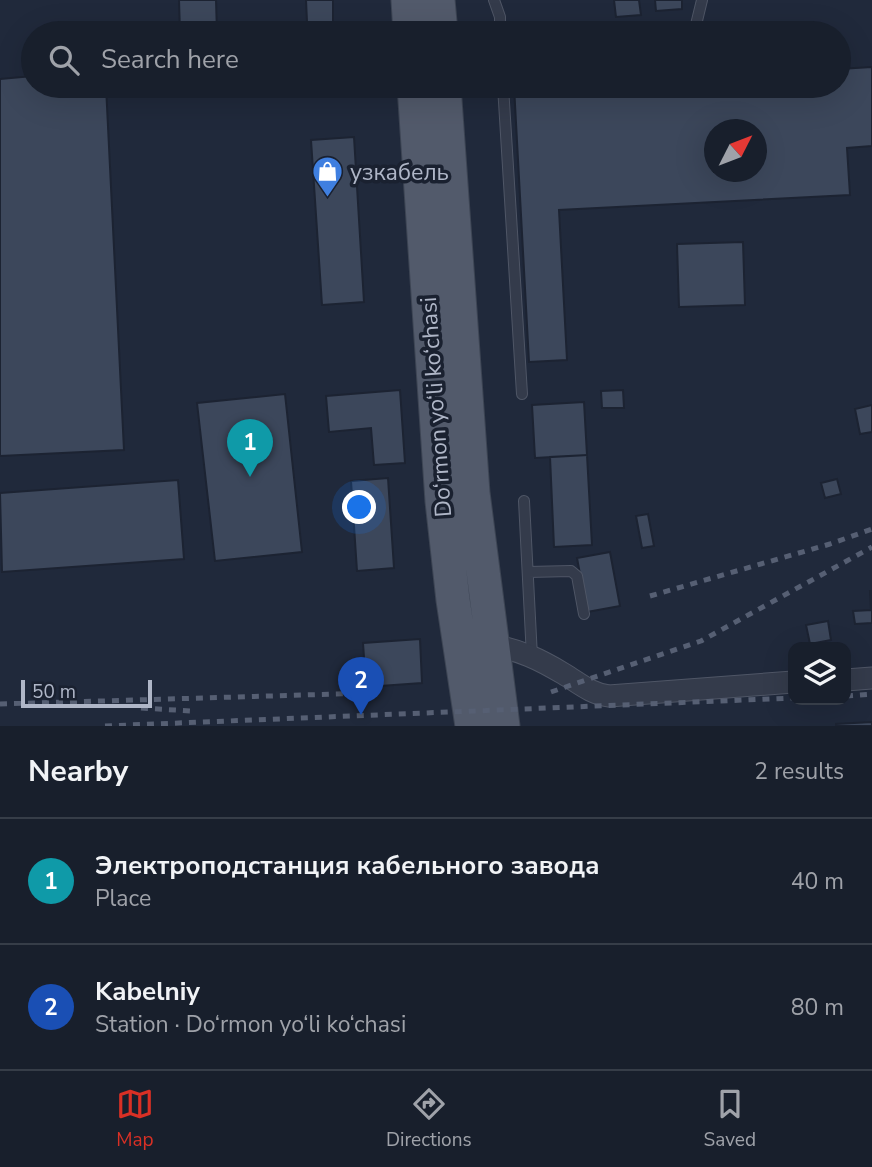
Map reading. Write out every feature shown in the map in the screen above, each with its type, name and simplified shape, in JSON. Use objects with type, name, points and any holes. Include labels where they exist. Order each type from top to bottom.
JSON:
[{"type":"main road","points":[[408,0],[409,21]]},
{"type":"main road","points":[[438,0],[439,21]]},
{"type":"main road","name":"Do‘rmon yo‘li ko‘chasi","points":[[415,98],[442,501],[471,726]]},
{"type":"main road","name":"Do‘rmon yo‘li ko‘chasi","points":[[445,98],[472,493],[503,726]]},
{"type":"street","points":[[491,645],[518,650],[597,695],[788,682]]},
{"type":"street","points":[[851,680],[872,678]]},
{"type":"lane","points":[[494,0],[499,21]]},
{"type":"lane","points":[[697,21],[702,0]]},
{"type":"lane","points":[[504,98],[522,394]]},
{"type":"lane","points":[[524,501],[532,657]]},
{"type":"lane","points":[[528,572],[571,571],[577,576],[584,614]]},
{"type":"building","points":[[179,0],[216,0],[217,21],[180,21]]},
{"type":"building","points":[[306,0],[333,0],[333,21],[307,21]]},
{"type":"building","points":[[614,0],[639,0],[641,15],[616,17]]},
{"type":"building","points":[[655,0],[682,0],[682,9],[656,11]]},
{"type":"building","points":[[872,67],[872,146],[847,148],[850,195],[559,210],[567,360],[529,362],[515,98],[851,98],[851,68]]},
{"type":"building","points":[[21,77],[21,98],[107,98],[124,450],[0,456],[0,79]]},
{"type":"building","points":[[354,137],[364,302],[322,305],[311,140]]},
{"type":"building","points":[[743,242],[745,305],[679,307],[677,244]]},
{"type":"building","points":[[400,390],[405,463],[374,465],[371,428],[329,432],[326,396]]},
{"type":"building","points":[[623,390],[624,408],[602,408],[601,391]]},
{"type":"building","points":[[285,394],[302,552],[215,561],[197,403]]},
{"type":"building","points":[[584,402],[587,455],[535,458],[532,405]]},
{"type":"building","points":[[872,405],[872,432],[860,434],[855,409]]},
{"type":"building","points":[[587,455],[592,545],[554,547],[550,457]]},
{"type":"building","points":[[388,478],[394,568],[357,571],[351,481]]},
{"type":"building","points":[[837,479],[841,494],[825,498],[821,483]]},
{"type":"building","points":[[178,480],[184,559],[2,572],[0,493]]},
{"type":"building","points":[[648,514],[654,546],[642,548],[636,516]]},
{"type":"building","points":[[610,552],[620,606],[587,612],[577,558]]},
{"type":"building","points":[[870,591],[872,623],[855,624],[853,611],[871,610]]},
{"type":"building","points":[[828,621],[831,640],[810,642],[806,625]]},
{"type":"building","points":[[420,639],[422,683],[366,687],[363,643]]},
{"type":"building","points":[[872,722],[872,726],[836,726],[836,724]]},
{"type":"railway","points":[[650,596],[830,544],[872,529]]},
{"type":"railway","points":[[551,692],[701,641],[872,547]]},
{"type":"railway","points":[[0,704],[370,693]]},
{"type":"railway","points":[[851,696],[872,694]]},
{"type":"railway","points":[[105,726],[788,698]]},
{"type":"railway","points":[[141,708],[191,711]]},
{"type":"place","name":"узкабель","points":[[327,199]]},
{"type":"place","name":"Электроподстанция кабельного завода","points":[[250,477]]},
{"type":"place","name":"Kabelniy","points":[[361,715]]}]
